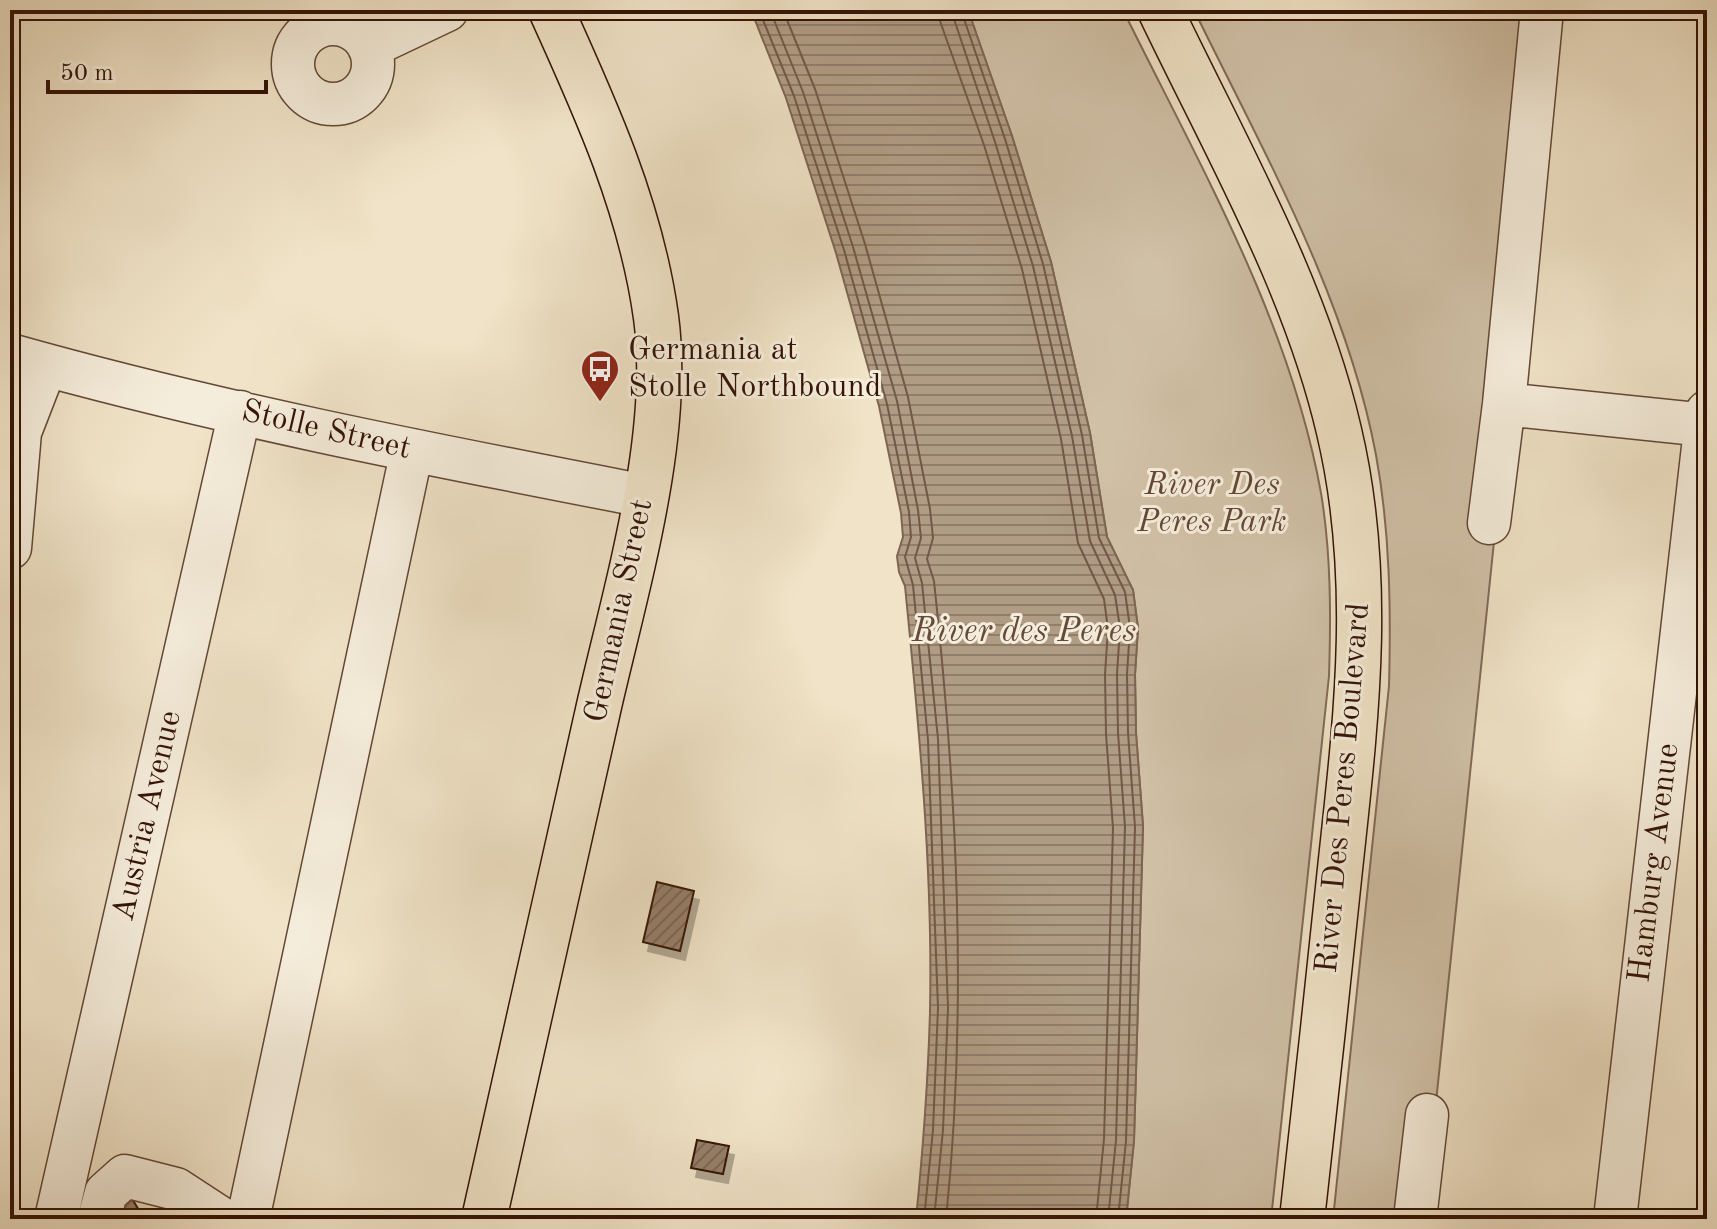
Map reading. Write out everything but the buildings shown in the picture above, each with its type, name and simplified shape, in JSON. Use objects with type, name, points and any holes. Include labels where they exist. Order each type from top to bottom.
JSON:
[{"type":"main road","name":"Germania Street","points":[[484,1219],[645,496],[655,435],[658,374],[656,320],[647,263],[611,147],[551,10]]},
{"type":"main road","name":"River Des Peres Boulevard","points":[[1160,10],[1269,235],[1309,329],[1339,431],[1357,534],[1361,642],[1354,749],[1302,1219]]},
{"type":"street","points":[[369,47],[447,10]]},
{"type":"street","points":[[1489,523],[1504,404],[1542,10]]},
{"type":"street","points":[[10,548],[28,360]]},
{"type":"street","name":"Stolle Street","points":[[28,360],[412,450],[645,496]]},
{"type":"street","points":[[1504,404],[1706,418]]},
{"type":"street","name":"Austria Avenue","points":[[56,1219],[240,412]]},
{"type":"street","name":"Hamburg Avenue","points":[[1615,1219],[1698,572],[1706,418]]},
{"type":"street","points":[[248,1219],[412,450]]},
{"type":"street","points":[[1415,1219],[1427,1115]]},
{"type":"street","points":[[99,1219],[106,1193],[125,1176],[176,1189],[222,1219]]},
{"type":"green space","name":"River Des Peres Park","points":[[968,10],[1123,10],[1239,246],[1288,367],[1307,429],[1327,538],[1329,676],[1271,1219],[1126,1219],[1134,1141],[1143,826],[1136,733],[1138,628],[1133,590],[1107,537],[1090,433],[1051,262]]},
{"type":"green space","name":"River Des Peres Park","points":[[1194,10],[1549,10],[1435,1112],[1410,1219],[1333,1219],[1389,686],[1388,570],[1376,455],[1363,397],[1324,283],[1274,172]]},
{"type":"water","name":"River des Peres","points":[[751,10],[968,10],[1012,136],[1051,262],[1090,433],[1107,537],[1133,590],[1138,628],[1136,733],[1143,826],[1134,1141],[1126,1219],[916,1219],[929,1038],[929,905],[915,692],[905,586],[897,556],[903,537],[901,513],[879,406],[836,253],[786,98]]},
{"type":"place","name":"Germania at Stolle Northbound","points":[[600,403]]}]
